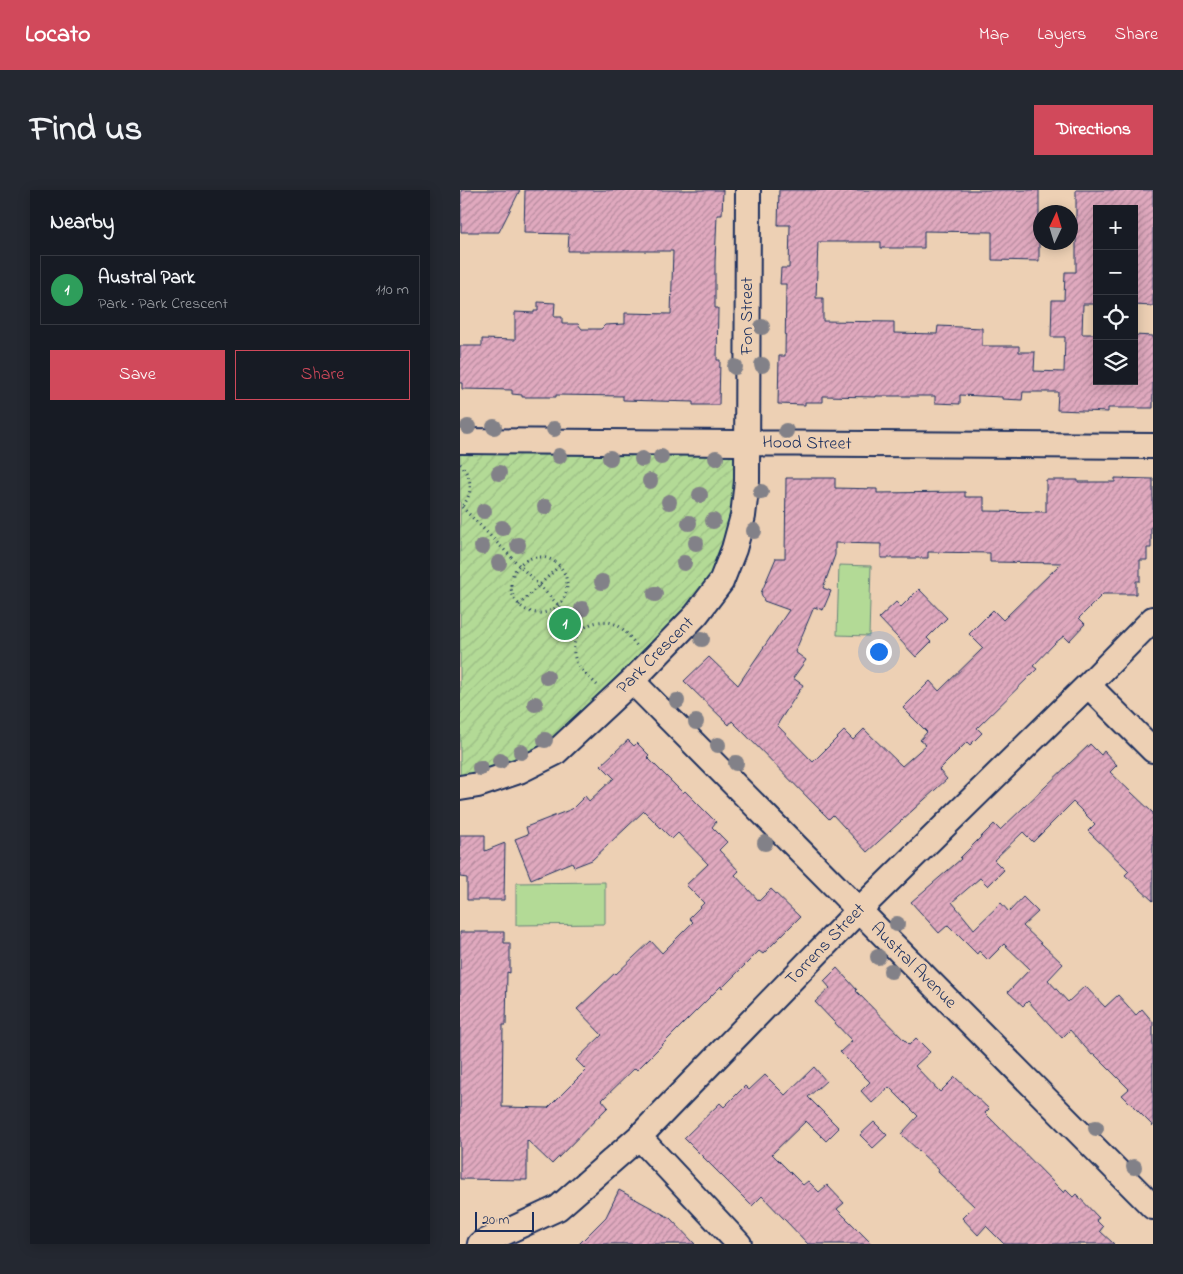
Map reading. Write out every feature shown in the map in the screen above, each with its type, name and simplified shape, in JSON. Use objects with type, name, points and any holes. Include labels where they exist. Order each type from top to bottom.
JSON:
[{"type":"street","name":"Fon Street","points":[[747,443],[748,190]]},
{"type":"street","name":"Hood Street","points":[[460,441],[1153,446]]},
{"type":"street","name":"Park Crescent","points":[[460,788],[478,785],[519,771],[555,753],[632,681],[696,616],[721,582],[744,516],[747,481],[747,443]]},
{"type":"street","name":"Torrens Street","points":[[480,1244],[558,1208],[639,1137],[858,911],[1153,619]]},
{"type":"street","name":"Austral Avenue","points":[[632,681],[1153,1207]]},
{"type":"street","points":[[1088,685],[1153,750]]},
{"type":"street","points":[[639,1137],[739,1244]]},
{"type":"path","points":[[460,464],[469,477],[470,483],[469,496],[461,508],[582,629]]},
{"type":"path","points":[[542,557],[553,560],[559,566],[565,575],[567,585],[565,595],[558,605],[548,612],[536,613],[519,605],[510,588],[513,574],[519,565],[527,559],[542,557]]},
{"type":"path","points":[[519,605],[559,566]]},
{"type":"path","points":[[601,689],[575,658],[574,643],[582,629],[596,622],[611,622],[618,625],[640,649]]},
{"type":"green space","points":[[460,450],[737,452],[736,509],[709,581],[690,605],[543,749],[492,769],[460,777]]},
{"type":"green space","points":[[839,565],[871,566],[869,636],[837,635]]},
{"type":"green space","points":[[605,882],[605,924],[516,925],[516,883]]},
{"type":"building","points":[[461,190],[520,190],[499,232],[461,232]]},
{"type":"building","points":[[525,190],[723,190],[722,215],[717,215],[715,262],[715,308],[718,308],[717,360],[720,360],[719,405],[693,405],[693,402],[623,400],[623,396],[556,395],[556,397],[522,397],[522,395],[512,394],[512,390],[462,389],[462,383],[460,383],[460,346],[482,346],[482,339],[515,340],[515,312],[534,313],[534,311],[538,311],[538,302],[555,303],[554,317],[562,317],[562,324],[578,324],[582,329],[601,329],[605,325],[625,324],[625,313],[671,314],[673,251],[568,251],[569,234],[524,233]]},
{"type":"building","points":[[779,190],[1039,190],[1039,205],[1033,205],[1033,250],[1039,250],[1039,261],[992,260],[992,232],[924,231],[924,248],[881,248],[881,242],[818,242],[816,298],[823,298],[823,321],[894,322],[894,333],[937,334],[938,326],[982,328],[982,346],[1019,346],[1019,352],[1035,352],[1034,371],[1064,372],[1065,337],[1051,337],[1052,300],[1064,300],[1065,272],[1076,272],[1078,205],[1076,205],[1076,190],[1153,190],[1153,306],[1138,305],[1138,205],[1093,205],[1093,304],[1083,304],[1082,334],[1093,334],[1093,385],[1138,385],[1138,335],[1153,336],[1153,408],[1108,408],[1108,412],[1057,410],[1058,392],[1023,392],[1022,400],[960,395],[960,404],[935,403],[935,396],[823,396],[823,402],[805,402],[805,405],[778,404],[779,356],[785,356],[786,284],[780,284],[781,268],[789,268],[790,225],[778,225]]},
{"type":"building","points":[[786,478],[835,478],[835,488],[877,489],[877,493],[965,492],[965,497],[984,497],[984,511],[1046,512],[1046,480],[1115,482],[1115,478],[1153,479],[1151,548],[1147,548],[1147,560],[1140,560],[1140,581],[1136,581],[1136,594],[1103,594],[1079,618],[1085,624],[1069,641],[1064,636],[1055,643],[1033,666],[1037,669],[977,728],[982,733],[970,745],[967,742],[939,770],[947,779],[867,852],[833,815],[829,819],[732,721],[729,725],[684,681],[709,657],[738,685],[789,610],[764,601],[761,593],[776,558],[785,558]],"holes":[[[835,543],[881,544],[881,558],[928,558],[928,552],[990,553],[990,562],[1061,563],[1003,620],[993,610],[969,634],[983,648],[939,691],[930,681],[903,708],[927,732],[920,740],[926,745],[902,766],[864,729],[853,740],[844,731],[813,762],[777,725],[803,685],[793,678],[806,660],[795,652],[814,607],[823,610],[831,591],[823,588],[835,555]]]},
{"type":"building","points":[[919,589],[947,618],[927,638],[931,642],[916,657],[879,618],[896,602],[901,607]]},
{"type":"building","points":[[628,740],[634,746],[637,743],[649,755],[647,757],[683,793],[685,791],[716,822],[712,827],[727,842],[719,850],[739,871],[735,875],[759,901],[771,889],[800,917],[763,954],[759,951],[722,988],[721,986],[637,1070],[635,1068],[602,1100],[608,1107],[552,1164],[527,1140],[527,1180],[460,1179],[460,932],[504,932],[504,943],[510,943],[510,973],[507,972],[506,1025],[503,1025],[502,1107],[548,1108],[586,1070],[576,1060],[602,1035],[577,1009],[651,941],[662,953],[693,922],[689,918],[704,903],[686,885],[708,864],[678,833],[672,839],[644,811],[592,860],[574,867],[572,862],[531,879],[515,839],[528,834],[526,827],[572,809],[585,796],[589,801],[614,778],[601,765]]},
{"type":"building","points":[[1090,744],[1101,755],[1104,751],[1117,765],[1110,772],[1153,813],[1153,901],[1125,875],[1129,871],[1088,831],[1095,824],[1073,802],[1033,842],[1023,832],[994,860],[1004,870],[988,886],[980,878],[952,902],[974,929],[1001,903],[1009,912],[1023,897],[1038,912],[1023,926],[1063,964],[1048,980],[1068,1002],[1085,986],[1105,1007],[1118,995],[1136,1015],[1142,1009],[1153,1022],[1153,1126],[1122,1095],[1129,1089],[1094,1054],[1092,1055],[1070,1030],[1062,1038],[1028,1001],[1023,1006],[1008,992],[1030,969],[1004,944],[988,960],[979,951],[977,954],[948,925],[939,933],[911,902],[961,859],[994,824],[1000,830]]},
{"type":"building","points":[[460,835],[485,835],[485,851],[505,843],[504,900],[467,900],[467,878],[460,877]]},
{"type":"building","points":[[837,968],[856,991],[909,1045],[916,1038],[930,1052],[915,1066],[940,1092],[955,1077],[989,1109],[985,1113],[1064,1193],[1066,1190],[1073,1197],[1076,1194],[1099,1218],[1096,1220],[1103,1227],[1100,1231],[1114,1244],[1004,1244],[986,1226],[978,1235],[962,1218],[974,1206],[901,1134],[918,1116],[889,1087],[872,1103],[861,1091],[870,1082],[840,1052],[852,1041],[815,1002],[830,988],[824,981]]},
{"type":"building","points":[[814,1067],[826,1081],[808,1097],[839,1128],[826,1141],[806,1121],[772,1154],[803,1185],[808,1181],[819,1192],[827,1185],[844,1203],[837,1209],[872,1244],[808,1244],[762,1196],[752,1206],[684,1138],[720,1103],[724,1107],[745,1086],[749,1090],[765,1075],[785,1095]]},
{"type":"building","points":[[874,1122],[887,1135],[873,1148],[860,1135]]},
{"type":"building","points":[[619,1190],[670,1218],[695,1244],[579,1244],[606,1217]]},
{"type":"place","name":"Austral Park","points":[[565,624]]}]
